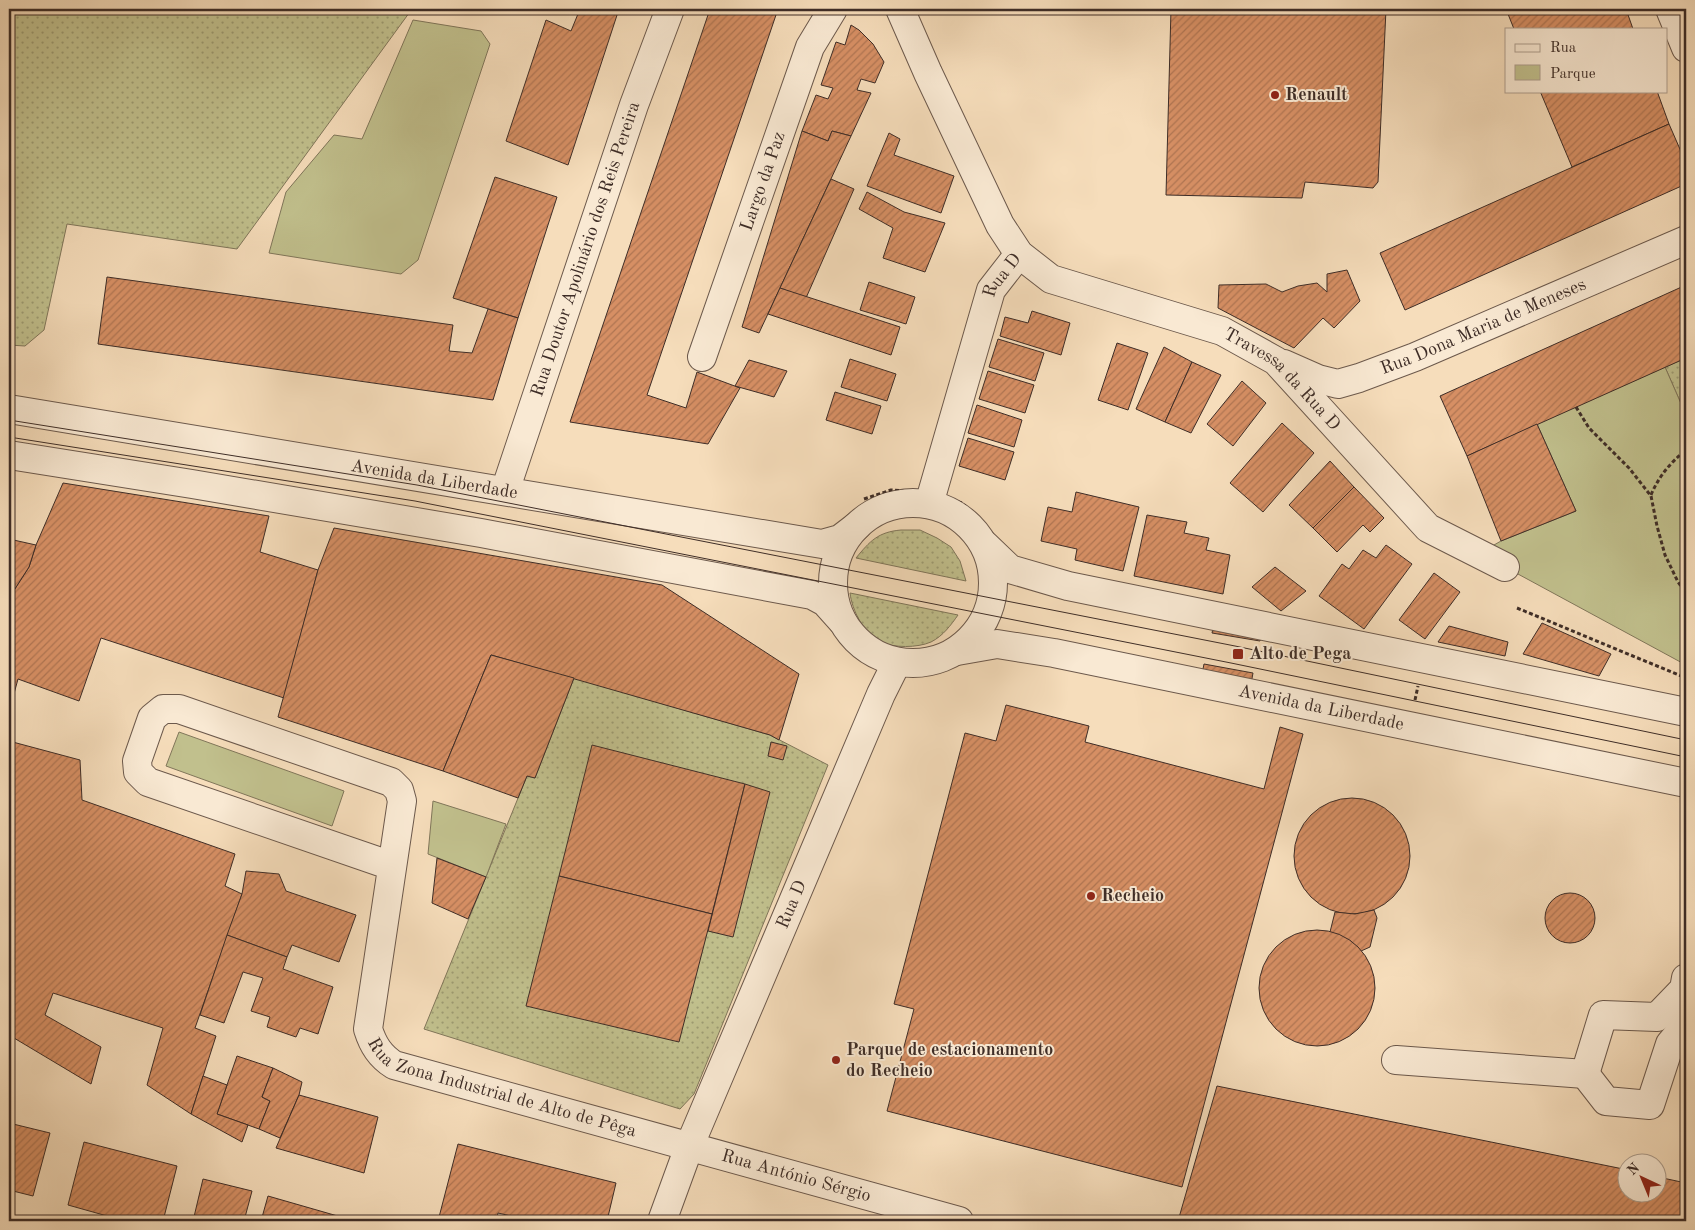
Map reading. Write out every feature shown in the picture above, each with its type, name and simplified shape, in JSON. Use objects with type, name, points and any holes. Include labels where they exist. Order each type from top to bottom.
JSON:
[{"type":"street","name":"Rua Doutor Apolinário dos Reis Pereira","points":[[505,491],[634,105],[670,9]]},
{"type":"street","name":"Largo da Paz","points":[[702,357],[810,47],[833,9]]},
{"type":"street","name":"Rua D","points":[[900,9],[1000,225],[1019,254],[991,290],[929,504]]},
{"type":"street","points":[[1670,9],[1686,48]]},
{"type":"street","name":"Rua Dona Maria de Meneses","points":[[1276,361],[1318,379],[1338,384],[1359,378],[1415,358],[1686,240]]},
{"type":"street","name":"Travessa da Rua D","points":[[1019,254],[1051,278],[1222,332],[1276,361],[1428,528],[1505,566]]},
{"type":"street","name":"Avenida da Liberdade","points":[[9,409],[822,544],[840,539],[857,526]]},
{"type":"street","points":[[9,455],[481,533],[812,595],[825,602],[856,640],[875,654],[897,662],[918,663],[938,660],[956,651],[971,639],[983,624],[990,606],[993,588],[992,569],[985,545]]},
{"type":"street","points":[[842,621],[836,605],[833,588],[834,571],[842,547],[857,526],[878,511],[903,504],[929,504],[953,513],[973,529],[985,545],[1010,568],[1068,586],[1686,712]]},
{"type":"street","name":"Avenida da Liberdade","points":[[956,651],[997,644],[1054,653],[1686,783]]},
{"type":"street","name":"Rua D","points":[[662,1221],[690,1147],[897,662]]},
{"type":"street","name":"Rua Zona Industrial de Alto de Pêga","points":[[392,866],[148,782],[138,772],[137,761],[152,718],[163,709],[179,709],[391,782],[399,790],[402,801],[368,1029],[372,1042],[383,1058],[394,1065],[690,1147]]},
{"type":"street","points":[[1396,1060],[1585,1074],[1606,1101],[1650,1104],[1670,1044],[1683,1014],[1686,978]]},
{"type":"street","points":[[1585,1074],[1603,1015],[1657,1017],[1683,1014]]},
{"type":"street","name":"Rua António Sérgio","points":[[690,1147],[959,1221]]},
{"type":"path","points":[[1576,407],[1589,428],[1629,468],[1651,496],[1665,555],[1678,582],[1686,593]]},
{"type":"path","points":[[1651,496],[1657,481],[1672,461],[1686,450]]},
{"type":"path","points":[[1517,608],[1686,678]]},
{"type":"path","points":[[1410,725],[1424,659]]},
{"type":"green space","points":[[9,9],[412,9],[237,249],[67,224],[44,330],[25,346],[9,345]]},
{"type":"green space","points":[[413,20],[481,31],[490,44],[418,260],[401,274],[269,253],[286,192],[334,135],[362,139]]},
{"type":"green space","points":[[1686,358],[1686,415],[1665,367]]},
{"type":"green space","points":[[1665,367],[1686,415],[1686,665],[1505,567],[1487,549],[1501,541],[1576,511],[1537,424]]},
{"type":"green space","points":[[901,530],[920,530],[951,547],[960,561],[966,581],[856,558],[875,538],[886,533]]},
{"type":"green space","points":[[850,593],[958,615],[943,633],[931,642],[912,646],[892,645],[880,642],[864,627],[853,607]]},
{"type":"green space","points":[[574,678],[770,735],[828,765],[694,1094],[680,1109],[424,1029],[527,776],[535,778]]},
{"type":"green space","points":[[179,732],[344,791],[332,826],[166,766]]},
{"type":"green space","points":[[433,801],[506,824],[486,877],[428,854]]},
{"type":"building","points":[[580,9],[619,9],[568,165],[506,141],[546,20],[571,31]]},
{"type":"building","points":[[710,9],[778,9],[647,395],[686,408],[697,372],[740,388],[708,444],[570,422]]},
{"type":"building","name":"Renault","points":[[1171,9],[1386,9],[1378,182],[1373,188],[1305,182],[1302,198],[1166,195]]},
{"type":"building","points":[[1506,9],[1626,9],[1633,28],[1514,28]]},
{"type":"building","points":[[851,25],[873,44],[884,62],[875,83],[861,79],[857,90],[871,93],[851,136],[832,131],[828,141],[802,131],[816,95],[828,99],[833,88],[821,85],[836,42],[845,45]]},
{"type":"building","points":[[1540,92],[1657,92],[1669,124],[1572,167]]},
{"type":"building","points":[[1669,124],[1686,163],[1686,184],[1405,310],[1380,253]]},
{"type":"building","points":[[802,131],[828,141],[832,131],[851,136],[759,333],[742,327]]},
{"type":"building","points":[[889,133],[900,139],[894,155],[954,176],[941,213],[867,186]]},
{"type":"building","points":[[495,177],[557,197],[518,318],[453,298]]},
{"type":"building","points":[[831,179],[854,189],[806,298],[780,288]]},
{"type":"building","points":[[867,192],[904,212],[945,223],[925,272],[883,258],[893,228],[859,209]]},
{"type":"building","points":[[1347,270],[1360,301],[1334,328],[1323,318],[1294,348],[1218,308],[1219,285],[1266,284],[1282,292],[1298,286],[1317,283],[1327,292],[1327,274]]},
{"type":"building","points":[[107,277],[453,325],[449,351],[472,353],[488,309],[518,318],[493,400],[98,344]]},
{"type":"building","points":[[869,282],[915,297],[906,324],[860,310]]},
{"type":"building","points":[[1686,285],[1686,358],[1467,456],[1440,396]]},
{"type":"building","points":[[780,288],[900,327],[891,355],[768,314]]},
{"type":"building","points":[[1032,311],[1070,323],[1061,355],[1000,336],[1005,317],[1028,323]]},
{"type":"building","points":[[998,339],[1044,353],[1035,381],[989,367]]},
{"type":"building","points":[[1117,343],[1148,353],[1128,410],[1098,400]]},
{"type":"building","points":[[1164,347],[1192,362],[1165,422],[1136,409]]},
{"type":"building","points":[[850,359],[896,374],[887,401],[841,387]]},
{"type":"building","points":[[749,360],[787,371],[774,397],[735,386]]},
{"type":"building","points":[[1192,362],[1221,375],[1191,433],[1165,422]]},
{"type":"building","points":[[988,371],[1034,385],[1025,413],[979,399]]},
{"type":"building","points":[[1242,381],[1266,403],[1233,446],[1207,424]]},
{"type":"building","points":[[835,392],[881,406],[872,434],[826,420]]},
{"type":"building","points":[[977,405],[1022,420],[1014,447],[968,433]]},
{"type":"building","points":[[1282,423],[1314,453],[1263,512],[1230,483]]},
{"type":"building","points":[[1537,424],[1576,511],[1501,541],[1467,456]]},
{"type":"building","points":[[968,438],[1014,452],[1005,480],[959,466]]},
{"type":"building","points":[[1330,461],[1354,487],[1313,528],[1289,505]]},
{"type":"building","points":[[63,483],[269,516],[260,552],[318,570],[284,698],[101,638],[79,701],[18,679],[12,701],[9,700],[9,598],[29,567],[36,545]]},
{"type":"building","points":[[1354,487],[1384,518],[1370,532],[1363,525],[1337,552],[1313,528]]},
{"type":"building","points":[[1076,492],[1139,507],[1123,571],[1075,560],[1077,549],[1041,541],[1048,507],[1072,512]]},
{"type":"building","points":[[1147,515],[1187,522],[1184,533],[1209,538],[1206,550],[1230,555],[1223,594],[1134,576]]},
{"type":"building","points":[[334,528],[662,585],[799,674],[779,740],[770,735],[491,655],[443,771],[278,717],[318,570]]},
{"type":"building","points":[[9,539],[36,545],[29,567],[9,598]]},
{"type":"building","points":[[1386,545],[1412,564],[1364,629],[1319,596],[1342,564],[1349,569],[1363,550],[1376,558]]},
{"type":"building","points":[[1275,567],[1306,591],[1281,611],[1252,587]]},
{"type":"building","points":[[1434,573],[1460,592],[1425,639],[1399,620]]},
{"type":"building","points":[[1542,623],[1611,654],[1599,676],[1523,654]]},
{"type":"building","points":[[1214,624],[1262,633],[1260,641],[1212,633]]},
{"type":"building","points":[[1449,626],[1508,642],[1505,656],[1438,642]]},
{"type":"building","points":[[491,655],[574,678],[535,778],[527,776],[518,798],[443,771]]},
{"type":"building","points":[[1204,664],[1253,673],[1251,684],[1202,674]]},
{"type":"building","name":"Recheio","points":[[1006,705],[1089,726],[1085,742],[1264,789],[1280,727],[1303,734],[1182,1187],[887,1111],[914,1009],[894,1004],[965,733],[996,741]]},
{"type":"building","points":[[9,741],[80,760],[82,800],[235,854],[225,886],[242,894],[195,1028],[216,1036],[191,1114],[147,1085],[163,1028],[53,993],[45,1015],[101,1047],[91,1084],[9,1035]]},
{"type":"building","points":[[771,742],[787,746],[783,760],[768,756]]},
{"type":"building","points":[[592,745],[745,784],[712,914],[559,876]]},
{"type":"building","points":[[745,784],[770,792],[733,937],[708,931]]},
{"type":"building","points":[[1352,798],[1374,803],[1393,815],[1405,834],[1410,856],[1405,878],[1393,897],[1374,909],[1352,914],[1330,909],[1311,897],[1299,878],[1294,856],[1299,834],[1311,815],[1330,803]]},
{"type":"building","points":[[437,858],[486,877],[468,919],[432,903]]},
{"type":"building","points":[[246,871],[279,874],[286,891],[356,915],[339,962],[292,945],[287,957],[227,935],[242,894]]},
{"type":"building","points":[[559,876],[712,914],[679,1042],[526,1006]]},
{"type":"building","points":[[1570,893],[1580,895],[1588,900],[1593,908],[1595,918],[1593,928],[1588,936],[1580,941],[1570,943],[1560,941],[1552,936],[1547,928],[1545,918],[1547,908],[1552,900],[1560,895]]},
{"type":"building","points":[[1374,910],[1377,918],[1370,947],[1361,951],[1351,941],[1330,932],[1335,912],[1355,914]]},
{"type":"building","points":[[1317,930],[1339,935],[1358,947],[1370,966],[1375,988],[1370,1010],[1358,1029],[1339,1041],[1317,1046],[1295,1041],[1276,1029],[1264,1010],[1259,988],[1264,966],[1276,947],[1295,935]]},
{"type":"building","points":[[227,935],[287,957],[283,969],[333,987],[318,1034],[300,1028],[296,1037],[267,1027],[270,1017],[251,1011],[263,978],[243,972],[224,1023],[200,1015]]},
{"type":"building","points":[[237,1056],[273,1068],[262,1097],[270,1101],[259,1129],[217,1114]]},
{"type":"building","points":[[273,1068],[302,1082],[299,1095],[280,1138],[259,1129],[270,1101],[262,1097]]},
{"type":"building","points":[[203,1076],[227,1085],[217,1114],[248,1125],[242,1142],[191,1114]]},
{"type":"building","points":[[1217,1086],[1618,1168],[1618,1202],[1668,1202],[1668,1179],[1686,1183],[1686,1221],[1178,1221]]},
{"type":"building","points":[[299,1095],[378,1117],[364,1173],[276,1148]]},
{"type":"building","points":[[9,1123],[50,1133],[33,1196],[9,1190]]},
{"type":"building","points":[[84,1142],[177,1166],[163,1221],[125,1221],[68,1205]]},
{"type":"building","points":[[458,1144],[616,1183],[607,1221],[533,1221],[498,1213],[496,1221],[438,1221]]},
{"type":"building","points":[[203,1179],[252,1191],[244,1221],[193,1221]]},
{"type":"building","points":[[268,1196],[355,1221],[261,1221]]},
{"type":"tram line","points":[[9,420],[417,485],[1235,646],[1686,740]]},
{"type":"tram line","points":[[9,437],[415,501],[1231,663],[1686,757]]},
{"type":"place","name":"Renault","points":[[1275,95]]},
{"type":"place","name":"Alto de Pega","points":[[1238,654]]},
{"type":"place","name":"Recheio","points":[[1091,896]]},
{"type":"place","name":"Parque de estacionamento do Recheio","points":[[836,1060]]}]
